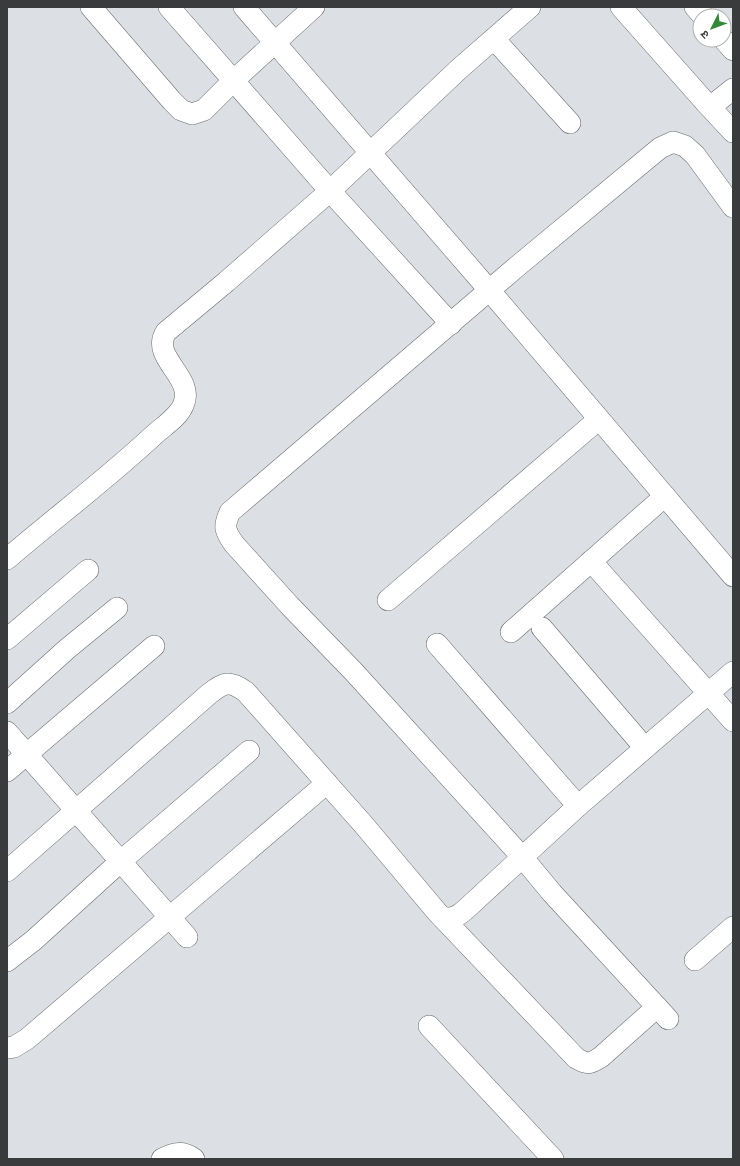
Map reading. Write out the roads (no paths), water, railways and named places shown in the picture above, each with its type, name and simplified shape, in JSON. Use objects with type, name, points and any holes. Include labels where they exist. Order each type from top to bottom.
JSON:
[{"type":"street","points":[[91,7],[181,110],[192,114],[204,110],[233,81],[314,7]]},
{"type":"street","points":[[169,7],[330,191],[451,324]]},
{"type":"street","points":[[244,7],[490,290],[733,576]]},
{"type":"street","points":[[7,559],[144,444],[184,406],[186,398],[184,385],[164,352],[162,338],[166,332],[226,282],[330,191],[459,69],[530,7]]},
{"type":"street","points":[[621,7],[733,132]]},
{"type":"street","points":[[494,38],[570,123]]},
{"type":"street","points":[[706,102],[714,104],[733,89]]},
{"type":"street","points":[[7,871],[219,685],[232,683],[246,692],[327,783],[443,918],[484,960],[568,1052],[586,1064],[593,1063],[663,1013],[552,893],[523,858],[353,671],[290,606],[234,544],[227,533],[225,522],[230,512],[490,290],[660,148],[673,142],[685,146],[695,155],[733,207]]},
{"type":"street","points":[[388,600],[599,419]]},
{"type":"street","points":[[511,632],[665,496]]},
{"type":"street","points":[[591,561],[733,721]]},
{"type":"street","points":[[7,639],[88,570]]},
{"type":"street","points":[[7,703],[67,649],[117,608]]},
{"type":"street","points":[[542,628],[645,748]]},
{"type":"street","points":[[437,644],[578,806]]},
{"type":"street","points":[[7,771],[154,646]]},
{"type":"street","points":[[443,918],[458,916],[578,806],[733,672]]},
{"type":"street","points":[[7,732],[187,937]]},
{"type":"street","points":[[7,961],[34,940],[120,861],[249,751]]},
{"type":"street","points":[[7,1048],[14,1047],[27,1039],[327,783]]},
{"type":"street","points":[[695,960],[733,926]]},
{"type":"street","points":[[429,1026],[553,1159]]},
{"type":"street","points":[[162,1159],[169,1155],[178,1153],[187,1154],[194,1159]]}]
